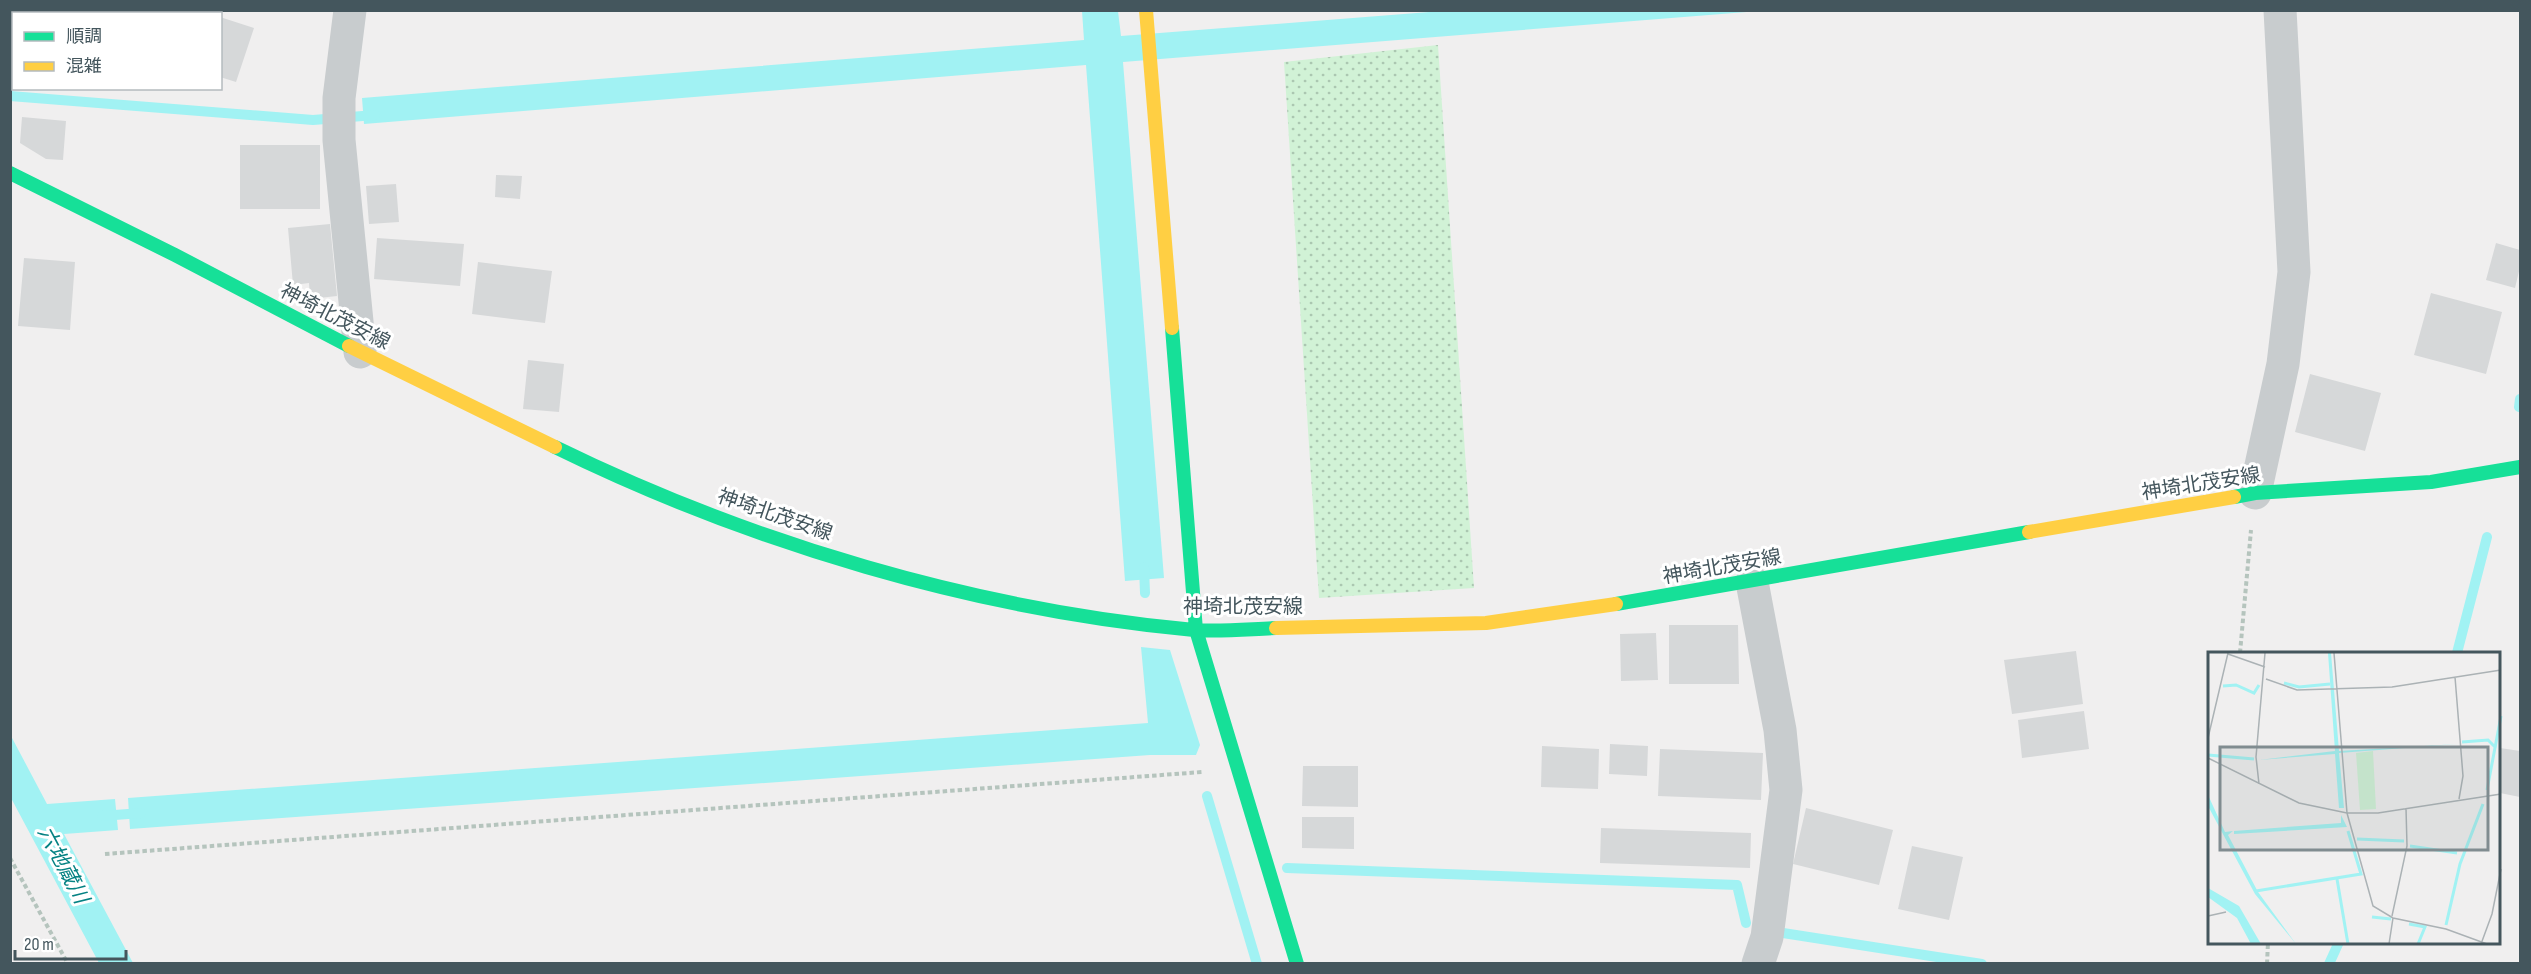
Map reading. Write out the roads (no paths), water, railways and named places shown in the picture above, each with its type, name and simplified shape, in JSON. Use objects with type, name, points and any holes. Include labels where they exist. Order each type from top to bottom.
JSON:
[{"type":"main road","points":[[1147,17],[1196,630],[1297,963]]},
{"type":"main road","name":"神埼北茂安線","points":[[10,173],[175,255],[360,352],[579,459],[744,528],[872,569],[1042,609],[1196,630],[1486,623],[1752,582],[2255,493],[2431,482],[2520,467]]},
{"type":"street","points":[[350,10],[339,98],[339,140],[360,352]]},
{"type":"street","points":[[2255,493],[2283,364],[2294,272],[2280,10]]},
{"type":"street","points":[[1752,582],[1780,730],[1786,790],[1767,937],[1758,963]]},
{"type":"water","points":[[1082,11],[1118,11],[1121,36],[1442,11],[1759,11],[1123,62],[1164,578],[1125,581],[1086,65],[364,124],[362,98],[1084,40]]},
{"type":"water","points":[[1141,647],[1170,650],[1200,745],[1196,755],[1150,755],[130,829],[128,798],[1148,723]]},
{"type":"water","name":"六地蔵川","points":[[11,736],[47,804],[115,799],[118,830],[64,834],[133,963],[99,963],[11,798]]},
{"type":"waterway","points":[[10,96],[313,120],[375,115]]},
{"type":"waterway","points":[[2519,407],[2520,399]]},
{"type":"waterway","points":[[2457,652],[2487,537]]},
{"type":"waterway","points":[[1144,567],[1145,593]]},
{"type":"waterway","points":[[1207,796],[1257,964]]},
{"type":"waterway","points":[[102,816],[141,813]]},
{"type":"waterway","points":[[1287,868],[1737,885],[1746,923]]},
{"type":"waterway","points":[[1783,933],[1982,964]]},
{"type":"waterway","points":[[2329,964],[2338,944]]}]
